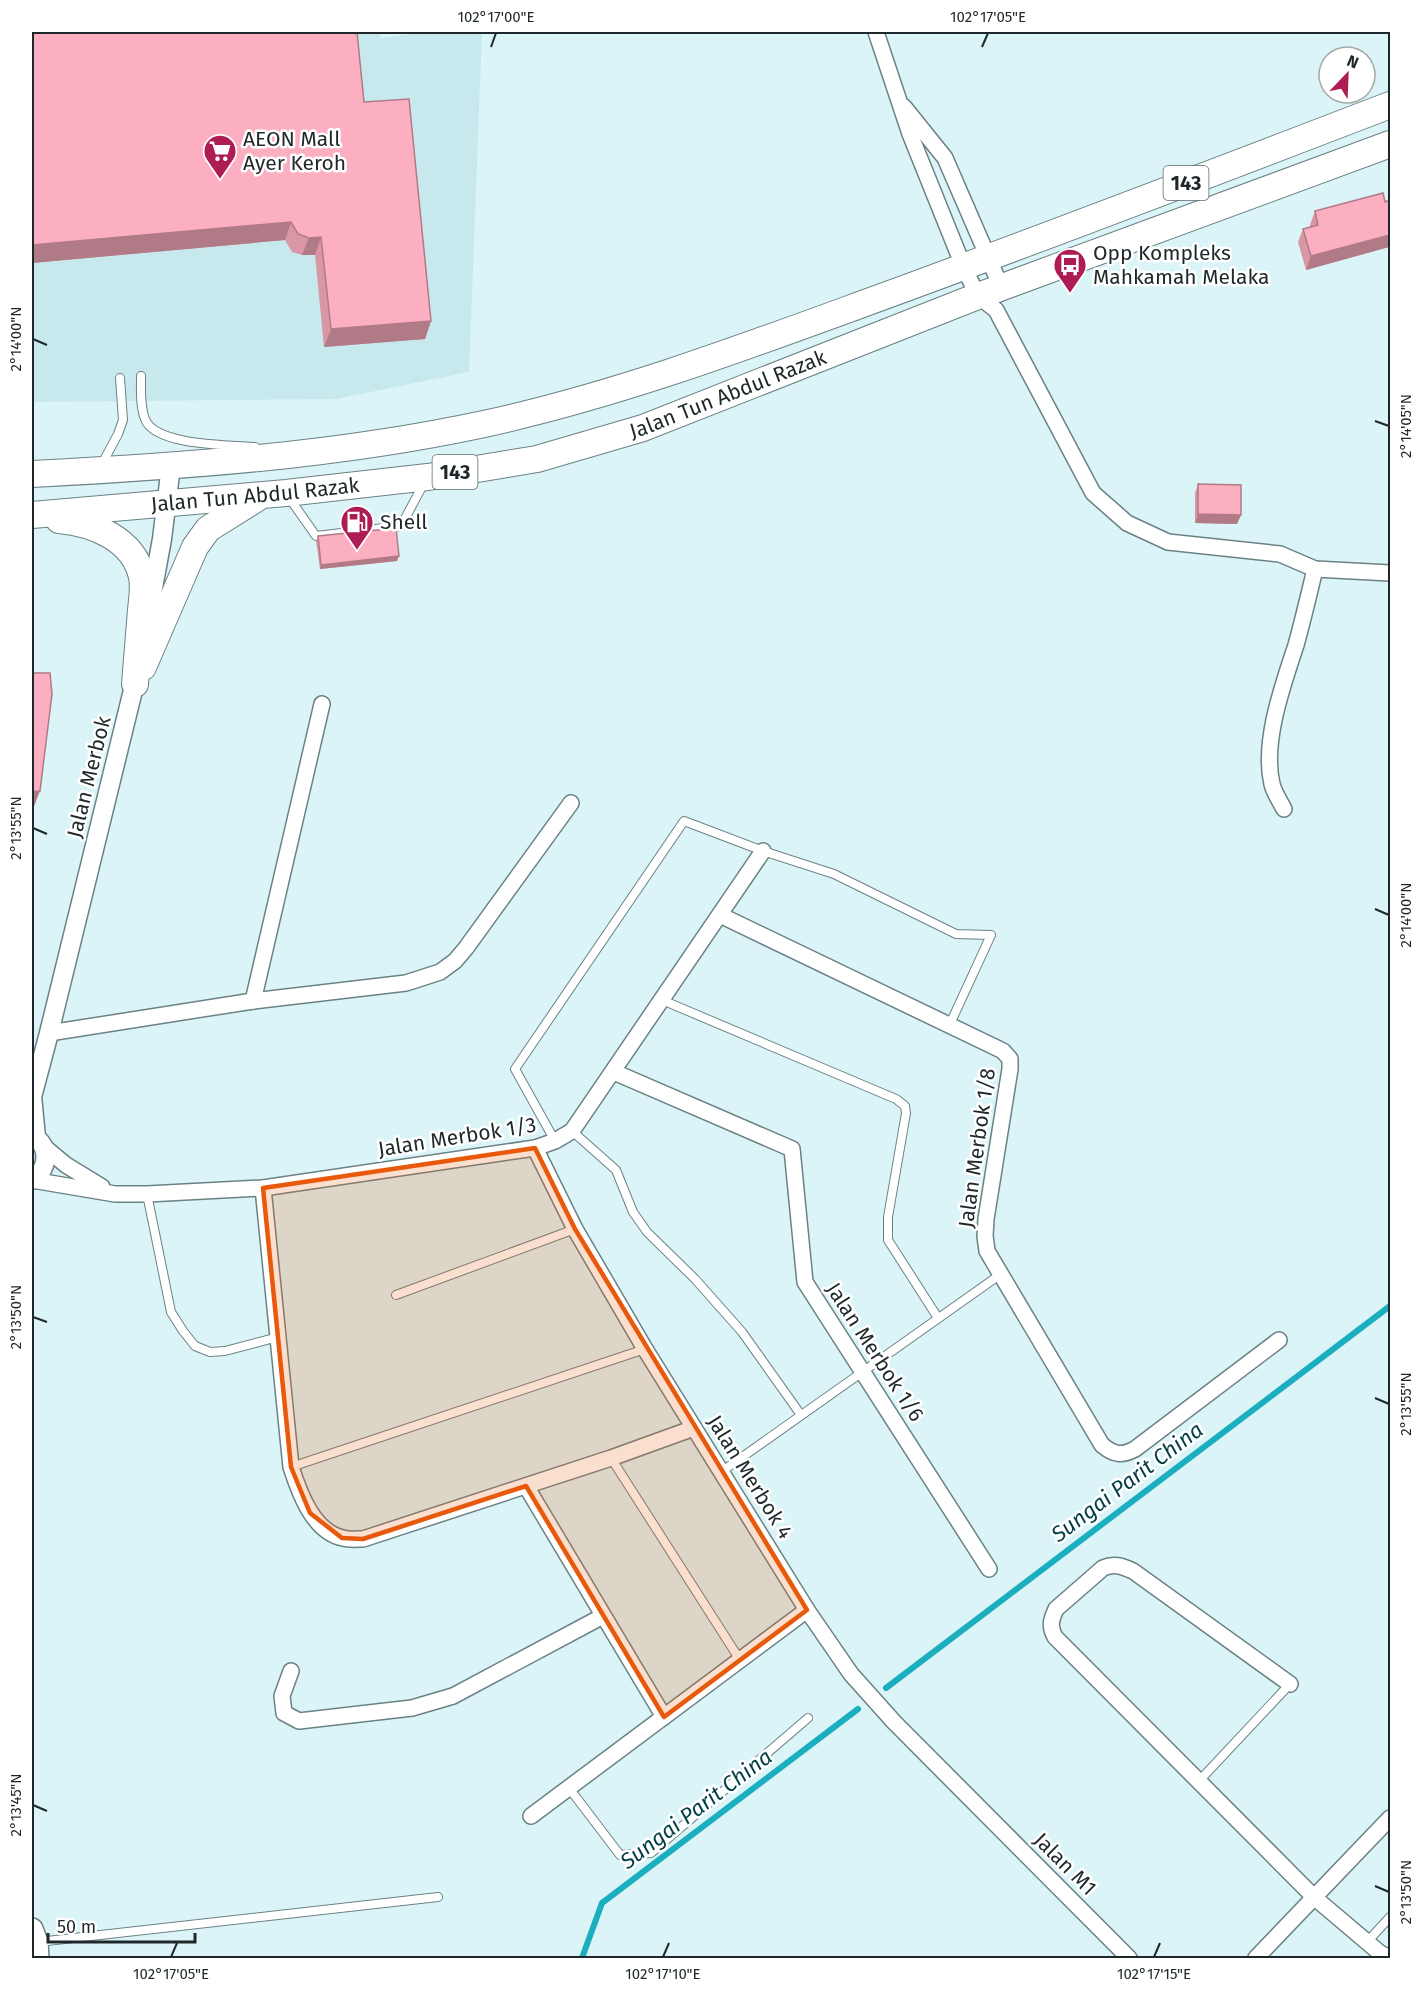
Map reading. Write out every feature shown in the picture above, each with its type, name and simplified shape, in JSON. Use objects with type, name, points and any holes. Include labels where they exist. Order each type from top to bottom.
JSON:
[{"type":"highway","name":"Jalan Tun Abdul Razak","points":[[32,474],[171,466],[321,453],[483,424],[595,397],[679,371],[976,263],[1390,105]]},
{"type":"highway","name":"Jalan Tun Abdul Razak","points":[[32,516],[275,494],[428,477],[537,459],[643,428],[1387,149]]},
{"type":"highway","points":[[135,684],[195,547],[208,529],[223,518],[275,494]]},
{"type":"highway","points":[[32,516],[71,521],[98,529],[120,541],[135,558],[142,578],[135,684]]},
{"type":"street","points":[[876,32],[910,134],[976,263],[991,298],[1093,493],[1127,523],[1168,542],[1280,554],[1315,569],[1390,573]]},
{"type":"street","points":[[898,100],[945,158],[976,263],[991,298]]},
{"type":"street","name":"Jalan Merbok","points":[[32,1180],[39,1176],[43,1169],[45,1153],[36,1139],[32,1096],[42,1044],[135,684],[167,503],[171,466]]},
{"type":"street","points":[[1284,809],[1272,785],[1270,756],[1273,726],[1315,569]]},
{"type":"street","points":[[253,1001],[321,704]]},
{"type":"street","points":[[42,1044],[253,1001],[406,983],[440,972],[455,961],[466,948],[571,803]]},
{"type":"street","name":"Jalan Merbok 1/3","points":[[32,1180],[116,1194],[263,1188],[535,1148],[555,1141],[573,1131],[763,850]]},
{"type":"street","name":"Jalan Merbok 1/8","points":[[720,915],[950,1024],[1003,1051],[1010,1059],[986,1219],[987,1251],[1102,1445],[1110,1452],[1118,1455],[1136,1449],[1279,1340]]},
{"type":"street","name":"Jalan Merbok 1/6","points":[[614,1072],[792,1149],[805,1282],[988,1569]]},
{"type":"street","name":"Jalan Merbok 1/3","points":[[36,1139],[80,1174],[116,1194]]},
{"type":"street","name":"Jalan Merbok 4","points":[[535,1148],[575,1229],[645,1348],[807,1610],[851,1674],[894,1722],[970,1799]]},
{"type":"street","points":[[263,1188],[291,1467],[299,1492],[310,1513],[324,1528],[342,1538],[363,1539],[611,1458],[694,1428]]},
{"type":"street","points":[[526,1486],[664,1717]]},
{"type":"street","points":[[1290,1684],[1123,1566],[1111,1564],[1103,1568],[1056,1609],[1050,1628],[1055,1637],[1200,1780],[1315,1898],[1382,1957]]},
{"type":"street","points":[[531,1816],[807,1610]]},
{"type":"street","points":[[291,1671],[282,1696],[284,1713],[299,1721],[412,1708],[453,1696],[603,1616]]},
{"type":"street","name":"Jalan M1","points":[[970,1799],[1129,1959]]},
{"type":"street","points":[[1256,1959],[1390,1818]]},
{"type":"lane","points":[[141,376],[145,420],[154,430],[167,437],[321,453]]},
{"type":"lane","points":[[98,471],[123,420],[120,378]]},
{"type":"lane","points":[[275,494],[316,536],[401,526],[428,477]]},
{"type":"lane","points":[[555,1141],[515,1069],[684,821],[834,874],[956,934],[991,935],[950,1024]]},
{"type":"lane","points":[[663,1000],[896,1099],[905,1106],[906,1113],[888,1217],[888,1240],[938,1318]]},
{"type":"lane","points":[[573,1131],[616,1170],[633,1212],[647,1232],[695,1279],[742,1332],[801,1415]]},
{"type":"lane","points":[[147,1194],[171,1312],[195,1346],[210,1352],[225,1351],[278,1337]]},
{"type":"lane","points":[[396,1295],[575,1229]]},
{"type":"lane","points":[[721,1472],[1001,1274]]},
{"type":"lane","points":[[291,1467],[645,1348]]},
{"type":"lane","points":[[611,1458],[740,1660]]},
{"type":"lane","points":[[1200,1780],[1290,1684]]},
{"type":"lane","points":[[569,1788],[620,1855],[651,1853],[808,1718]]},
{"type":"lane","points":[[34,1937],[438,1897]]},
{"type":"lane","points":[[1367,1942],[1390,1917]]},
{"type":"highlighted area","points":[[535,1148],[575,1229],[807,1610],[664,1717],[526,1486],[363,1539],[342,1538],[310,1513],[291,1467],[263,1188]]},
{"type":"shaded area","points":[[32,32],[380,32],[381,38],[425,32],[482,32],[469,372],[336,399],[32,402]]},
{"type":"building","name":"AEON Mall Ayer Keroh","points":[[32,32],[357,32],[364,102],[409,99],[431,321],[331,329],[321,237],[309,238],[298,234],[291,222],[32,245]]},
{"type":"building","points":[[1383,193],[1385,202],[1390,200],[1390,235],[1311,256],[1303,229],[1318,225],[1315,211]]},
{"type":"building","points":[[1198,484],[1241,485],[1241,515],[1198,514]]},
{"type":"building","name":"Shell","points":[[396,528],[399,556],[321,565],[318,536]]},
{"type":"building","points":[[32,673],[50,673],[52,694],[40,791],[32,792]]},
{"type":"waterway","name":"Sungai Parit China","points":[[886,1688],[1390,1306]]},
{"type":"waterway","name":"Sungai Parit China","points":[[582,1958],[602,1903],[858,1709]]},
{"type":"place","name":"AEON Mall Ayer Keroh","points":[[220,180]]},
{"type":"place","name":"Opp Kompleks Mahkamah Melaka","points":[[1070,294]]},
{"type":"place","name":"Shell","points":[[357,551]]}]
